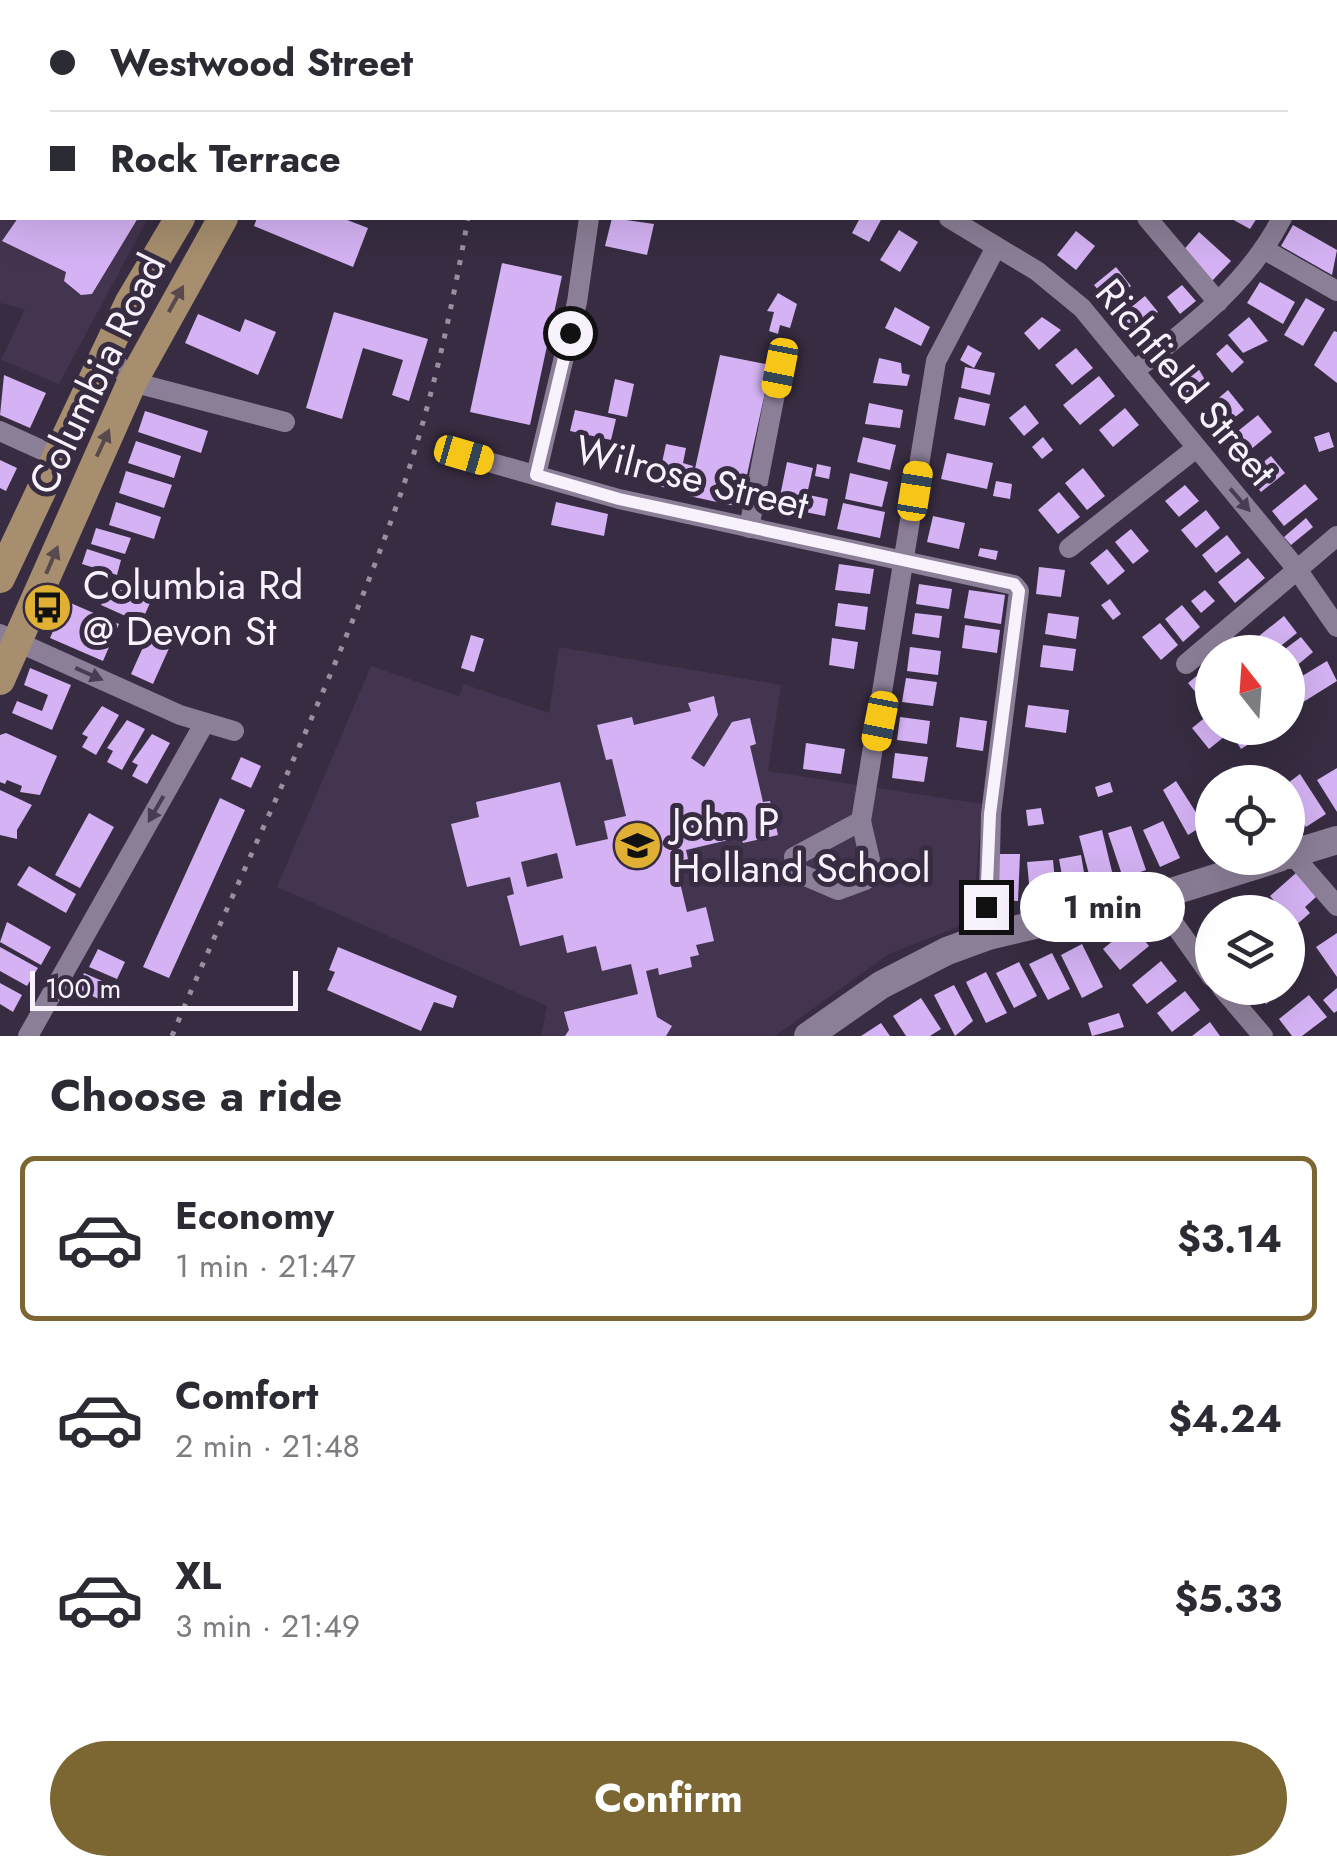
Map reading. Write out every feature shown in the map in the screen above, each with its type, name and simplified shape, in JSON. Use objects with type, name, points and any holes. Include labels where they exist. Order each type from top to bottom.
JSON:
[{"type":"main road","name":"Columbia Road","points":[[0,578],[106,351],[179,220]]},
{"type":"main road","name":"Columbia Road","points":[[0,680],[8,637],[132,382],[222,220]]},
{"type":"street","points":[[536,475],[578,302],[589,220]]},
{"type":"street","name":"Richfield Street","points":[[953,220],[1037,270],[1070,298],[1296,568],[1337,627]]},
{"type":"street","points":[[1150,220],[1218,302]]},
{"type":"street","points":[[1134,371],[1218,302],[1265,250],[1281,220]]},
{"type":"street","points":[[860,820],[936,361],[996,246]]},
{"type":"street","points":[[1265,250],[1337,292]]},
{"type":"street","points":[[106,351],[132,382],[285,422]]},
{"type":"street","points":[[749,528],[780,368]]},
{"type":"street","points":[[0,431],[55,456]]},
{"type":"street","points":[[1069,548],[1195,448]]},
{"type":"street","name":"Wilrose Street","points":[[464,455],[619,499],[1014,584],[1019,591],[990,814],[988,936]]},
{"type":"street","points":[[1186,664],[1337,536]]},
{"type":"street","points":[[8,637],[204,724],[234,732]]},
{"type":"street","points":[[28,1036],[204,724]]},
{"type":"street","points":[[1305,849],[1337,840]]},
{"type":"street","points":[[1305,874],[1337,906]]},
{"type":"street","points":[[808,1036],[880,985],[925,960],[988,936],[1155,897],[1224,875]]},
{"type":"street","points":[[1155,897],[1195,953]]},
{"type":"street","points":[[1237,1005],[1264,1036]]},
{"type":"shaded area","points":[[0,220],[147,220],[59,384],[1,360],[25,309],[0,303]]},
{"type":"shaded area","name":"John P Holland School","points":[[559,647],[781,685],[768,771],[982,804],[973,921],[889,954],[775,1036],[541,1036],[547,1006],[277,887],[371,666],[459,696],[464,684],[549,713]]},
{"type":"building","points":[[17,220],[137,220],[92,294],[81,295],[64,281],[66,272],[2,241]]},
{"type":"building","points":[[256,220],[347,220],[368,228],[353,267],[254,226]]},
{"type":"building","points":[[612,220],[654,224],[647,255],[605,246]]},
{"type":"building","points":[[859,220],[881,220],[869,242],[852,233]]},
{"type":"building","points":[[1234,220],[1256,220],[1250,229]]},
{"type":"building","points":[[1293,225],[1337,250],[1332,275],[1281,246]]},
{"type":"building","points":[[899,230],[918,242],[900,272],[880,260]]},
{"type":"building","points":[[1076,231],[1095,246],[1076,270],[1057,255]]},
{"type":"building","points":[[1199,232],[1231,261],[1212,281],[1181,253]]},
{"type":"building","points":[[502,263],[562,276],[530,425],[470,412]]},
{"type":"building","points":[[1116,267],[1131,286],[1109,303],[1094,285]]},
{"type":"building","points":[[1260,282],[1295,302],[1283,324],[1247,303]]},
{"type":"building","points":[[1182,285],[1196,301],[1180,314],[1167,297]]},
{"type":"building","points":[[778,293],[797,304],[790,328],[780,325],[778,334],[769,331],[774,312],[767,311]]},
{"type":"building","points":[[1145,296],[1158,312],[1132,333],[1119,317]]},
{"type":"building","points":[[1306,298],[1325,309],[1303,346],[1284,335]]},
{"type":"building","points":[[895,307],[930,327],[921,346],[885,328]]},
{"type":"building","points":[[334,312],[428,339],[409,401],[392,395],[403,360],[363,348],[342,419],[306,408]]},
{"type":"building","points":[[198,314],[240,332],[245,319],[276,332],[258,375],[185,343]]},
{"type":"building","points":[[1042,317],[1061,330],[1039,350],[1024,333]]},
{"type":"building","points":[[1249,317],[1268,341],[1243,353],[1228,335]]},
{"type":"building","points":[[1334,331],[1337,332],[1337,383],[1314,365]]},
{"type":"building","points":[[1227,344],[1244,362],[1232,373],[1216,354]]},
{"type":"building","points":[[968,345],[982,353],[974,368],[960,360]]},
{"type":"building","points":[[1076,348],[1093,368],[1072,385],[1055,365]]},
{"type":"building","points":[[720,355],[771,365],[740,507],[689,496]]},
{"type":"building","points":[[879,358],[901,363],[902,373],[910,375],[907,386],[873,383]]},
{"type":"building","points":[[1194,361],[1208,385],[1187,402],[1169,381]]},
{"type":"building","points":[[965,367],[995,373],[990,395],[961,388]]},
{"type":"building","points":[[4,375],[46,393],[30,428],[0,415]]},
{"type":"building","points":[[1099,376],[1115,396],[1080,425],[1063,405]]},
{"type":"building","points":[[615,379],[634,384],[627,417],[608,413]]},
{"type":"building","points":[[1228,390],[1244,410],[1215,433],[1200,414]]},
{"type":"building","points":[[959,397],[990,404],[985,426],[954,419]]},
{"type":"building","points":[[869,403],[903,410],[900,428],[865,424]]},
{"type":"building","points":[[1025,405],[1039,423],[1024,436],[1009,418]]},
{"type":"building","points":[[1125,408],[1139,425],[1113,447],[1099,430]]},
{"type":"building","points":[[575,410],[616,419],[611,440],[570,431]]},
{"type":"building","points":[[145,411],[208,431],[201,453],[138,432]]},
{"type":"building","points":[[1258,415],[1272,432],[1238,460],[1223,443]]},
{"type":"building","points":[[1329,432],[1334,447],[1319,452],[1314,437]]},
{"type":"building","points":[[863,437],[896,445],[890,470],[857,462]]},
{"type":"building","points":[[1043,437],[1053,450],[1042,459],[1032,447]]},
{"type":"building","points":[[136,441],[181,456],[174,478],[128,463]]},
{"type":"building","points":[[666,444],[686,448],[683,463],[693,466],[688,492],[657,486]]},
{"type":"building","points":[[947,453],[993,463],[987,489],[941,479]]},
{"type":"building","points":[[1271,456],[1285,473],[1261,492],[1247,475]]},
{"type":"building","points":[[0,460],[17,468],[6,491],[0,488]]},
{"type":"building","points":[[787,462],[813,468],[804,507],[779,501]]},
{"type":"building","points":[[817,464],[831,467],[829,479],[815,476]]},
{"type":"building","points":[[1083,468],[1105,496],[1087,510],[1065,483]]},
{"type":"building","points":[[126,471],[172,485],[164,508],[119,493]]},
{"type":"building","points":[[850,473],[888,482],[882,507],[845,499]]},
{"type":"building","points":[[996,481],[1012,484],[1010,499],[993,496]]},
{"type":"building","points":[[1305,484],[1318,499],[1284,526],[1272,511]]},
{"type":"building","points":[[1185,485],[1199,501],[1179,517],[1165,501]]},
{"type":"building","points":[[1059,492],[1080,517],[1058,534],[1038,510]]},
{"type":"building","points":[[809,495],[828,499],[825,516],[805,512]]},
{"type":"building","points":[[116,502],[161,517],[154,539],[109,525]]},
{"type":"building","points":[[556,502],[608,514],[604,536],[551,525]]},
{"type":"building","points":[[843,503],[885,512],[880,538],[837,529]]},
{"type":"building","points":[[1206,510],[1220,528],[1196,548],[1181,530]]},
{"type":"building","points":[[933,516],[965,523],[959,549],[927,542]]},
{"type":"building","points":[[1306,518],[1313,527],[1291,545],[1284,537]]},
{"type":"building","points":[[96,528],[131,538],[125,554],[91,544]]},
{"type":"building","points":[[1131,529],[1149,551],[1133,564],[1115,542]]},
{"type":"building","points":[[1227,535],[1241,553],[1216,573],[1202,555]]},
{"type":"building","points":[[980,548],[998,551],[996,560],[978,556]]},
{"type":"building","points":[[87,549],[121,560],[117,575],[82,564]]},
{"type":"building","points":[[1107,549],[1125,571],[1108,585],[1090,563]]},
{"type":"building","points":[[1248,558],[1265,578],[1235,603],[1218,582]]},
{"type":"building","points":[[839,564],[874,569],[870,594],[835,590]]},
{"type":"building","points":[[1039,567],[1065,570],[1061,597],[1036,594]]},
{"type":"building","points":[[919,584],[952,589],[949,609],[916,604]]},
{"type":"building","points":[[110,585],[150,603],[141,623],[101,605]]},
{"type":"building","points":[[969,590],[1005,595],[1001,624],[964,618]]},
{"type":"building","points":[[1205,590],[1215,601],[1201,613],[1191,601]]},
{"type":"building","points":[[1110,599],[1121,614],[1113,620],[1101,605]]},
{"type":"building","points":[[66,601],[119,624],[103,661],[50,638]]},
{"type":"building","points":[[838,603],[868,607],[865,630],[835,626]]},
{"type":"building","points":[[1182,605],[1200,627],[1183,642],[1165,619]]},
{"type":"building","points":[[915,613],[942,616],[939,638],[912,634]]},
{"type":"building","points":[[1048,613],[1079,617],[1076,639],[1045,634]]},
{"type":"building","points":[[1284,616],[1297,633],[1294,635],[1260,635]]},
{"type":"building","points":[[1160,623],[1178,645],[1161,660],[1142,637]]},
{"type":"building","points":[[153,625],[175,635],[153,684],[131,674]]},
{"type":"building","points":[[965,625],[1000,630],[997,653],[962,648]]},
{"type":"building","points":[[471,635],[484,639],[474,672],[461,668]]},
{"type":"building","points":[[832,638],[858,642],[854,669],[829,665]]},
{"type":"building","points":[[1305,642],[1313,652],[1305,659]]},
{"type":"building","points":[[1043,645],[1076,649],[1073,671],[1040,667]]},
{"type":"building","points":[[910,647],[941,651],[938,675],[907,671]]},
{"type":"building","points":[[1327,661],[1337,681],[1305,701],[1305,674]]},
{"type":"building","points":[[30,668],[71,685],[52,730],[12,713],[17,701],[42,711],[48,695],[24,685]]},
{"type":"building","points":[[906,678],[937,682],[933,706],[902,702]]},
{"type":"building","points":[[714,696],[718,715],[691,758],[704,767],[732,722],[750,718],[756,744],[750,746],[763,802],[770,801],[778,835],[743,843],[741,837],[686,850],[688,859],[675,862],[687,912],[706,907],[714,941],[696,945],[699,955],[690,957],[692,967],[659,975],[658,968],[646,971],[657,1017],[672,1026],[666,1036],[565,1036],[569,1030],[564,1012],[638,994],[631,964],[602,971],[596,946],[567,953],[563,935],[520,946],[507,896],[514,894],[510,877],[467,887],[451,824],[479,817],[476,802],[560,782],[576,846],[608,839],[604,821],[626,816],[612,759],[606,760],[597,725],[632,717],[634,725],[691,711],[688,703]],"holes":[[[557,853],[563,878],[527,887],[521,862]]]},
{"type":"building","points":[[1028,705],[1069,710],[1066,733],[1025,727]]},
{"type":"building","points":[[102,706],[119,715],[96,755],[82,747],[88,737],[82,734]]},
{"type":"building","points":[[900,717],[930,721],[927,744],[897,740]]},
{"type":"building","points":[[960,717],[987,721],[983,751],[956,747]]},
{"type":"building","points":[[127,720],[145,729],[122,770],[107,762],[113,751],[107,748]]},
{"type":"building","points":[[6,733],[57,756],[40,795],[20,792],[22,786],[7,780],[5,784],[0,782],[0,735]]},
{"type":"building","points":[[152,734],[170,743],[147,784],[132,776],[138,765],[132,762]]},
{"type":"building","points":[[806,743],[845,749],[841,774],[803,769]]},
{"type":"building","points":[[895,753],[928,757],[924,782],[892,778]]},
{"type":"building","points":[[241,757],[261,766],[251,788],[231,779]]},
{"type":"building","points":[[1337,768],[1337,812],[1317,780]]},
{"type":"building","points":[[1176,781],[1195,811],[1195,831],[1188,835],[1163,790]]},
{"type":"building","points":[[1110,782],[1113,792],[1098,797],[1095,787]]},
{"type":"building","points":[[1305,782],[1326,814],[1305,825]]},
{"type":"building","points":[[0,790],[32,805],[17,830],[17,839],[0,835]]},
{"type":"building","points":[[220,798],[245,810],[169,978],[143,967]]},
{"type":"building","points":[[1041,808],[1044,824],[1028,826],[1026,810]]},
{"type":"building","points":[[89,813],[114,827],[80,888],[55,875]]},
{"type":"building","points":[[1163,821],[1180,858],[1160,867],[1143,830]]},
{"type":"building","points":[[1131,826],[1146,870],[1123,878],[1108,833]]},
{"type":"building","points":[[1102,830],[1114,880],[1092,886],[1079,836]]},
{"type":"building","points":[[999,854],[1020,854],[1018,901],[997,900]]},
{"type":"building","points":[[1081,855],[1086,884],[1064,887],[1059,859]]},
{"type":"building","points":[[1053,860],[1056,892],[1030,894],[1027,862]]},
{"type":"building","points":[[29,866],[76,894],[66,913],[17,885]]},
{"type":"building","points":[[1298,875],[1316,897],[1305,907],[1305,895],[1271,895]]},
{"type":"building","points":[[7,922],[51,947],[41,965],[0,942]]},
{"type":"building","points":[[1132,925],[1149,946],[1120,970],[1103,949]]},
{"type":"building","points":[[1337,933],[1337,977],[1316,947]]},
{"type":"building","points":[[1082,944],[1103,987],[1082,998],[1061,955]]},
{"type":"building","points":[[0,947],[38,968],[27,986],[0,971]]},
{"type":"building","points":[[338,947],[457,996],[453,1008],[434,1002],[421,1031],[327,990],[335,972],[329,970]]},
{"type":"building","points":[[98,949],[125,962],[117,979],[89,967]]},
{"type":"building","points":[[1052,953],[1070,989],[1048,1000],[1029,964]]},
{"type":"building","points":[[1161,961],[1177,981],[1147,1004],[1132,985]]},
{"type":"building","points":[[1019,962],[1037,996],[1014,1008],[996,973]]},
{"type":"building","points":[[986,972],[1007,1013],[986,1023],[966,982]]},
{"type":"building","points":[[84,973],[109,984],[101,1000],[77,989]]},
{"type":"building","points":[[0,983],[22,995],[13,1012],[0,1004]]},
{"type":"building","points":[[954,985],[973,1021],[955,1036],[934,995]]},
{"type":"building","points":[[1337,988],[1337,1011],[1334,1013],[1323,1000]]},
{"type":"building","points":[[1185,991],[1200,1010],[1172,1032],[1157,1013]]},
{"type":"building","points":[[1309,995],[1327,1017],[1302,1036],[1292,1036],[1279,1019],[1296,1005],[1305,1005]]},
{"type":"building","points":[[921,998],[941,1029],[930,1036],[906,1036],[893,1016]]},
{"type":"building","points":[[1119,1013],[1124,1027],[1092,1036],[1088,1023]]},
{"type":"building","points":[[1210,1022],[1220,1036],[1192,1036]]},
{"type":"building","points":[[881,1023],[890,1036],[861,1036]]},
{"type":"railway","points":[[172,1036],[377,560],[423,423],[468,220]]},
{"type":"place","name":"Columbia Rd @ Devon St","points":[[48,608]]},
{"type":"place","name":"John P Holland School","points":[[637,845]]},
{"type":"route","points":[[570,333],[536,475],[619,499],[1014,584],[1019,591],[990,814],[986,907]]}]
